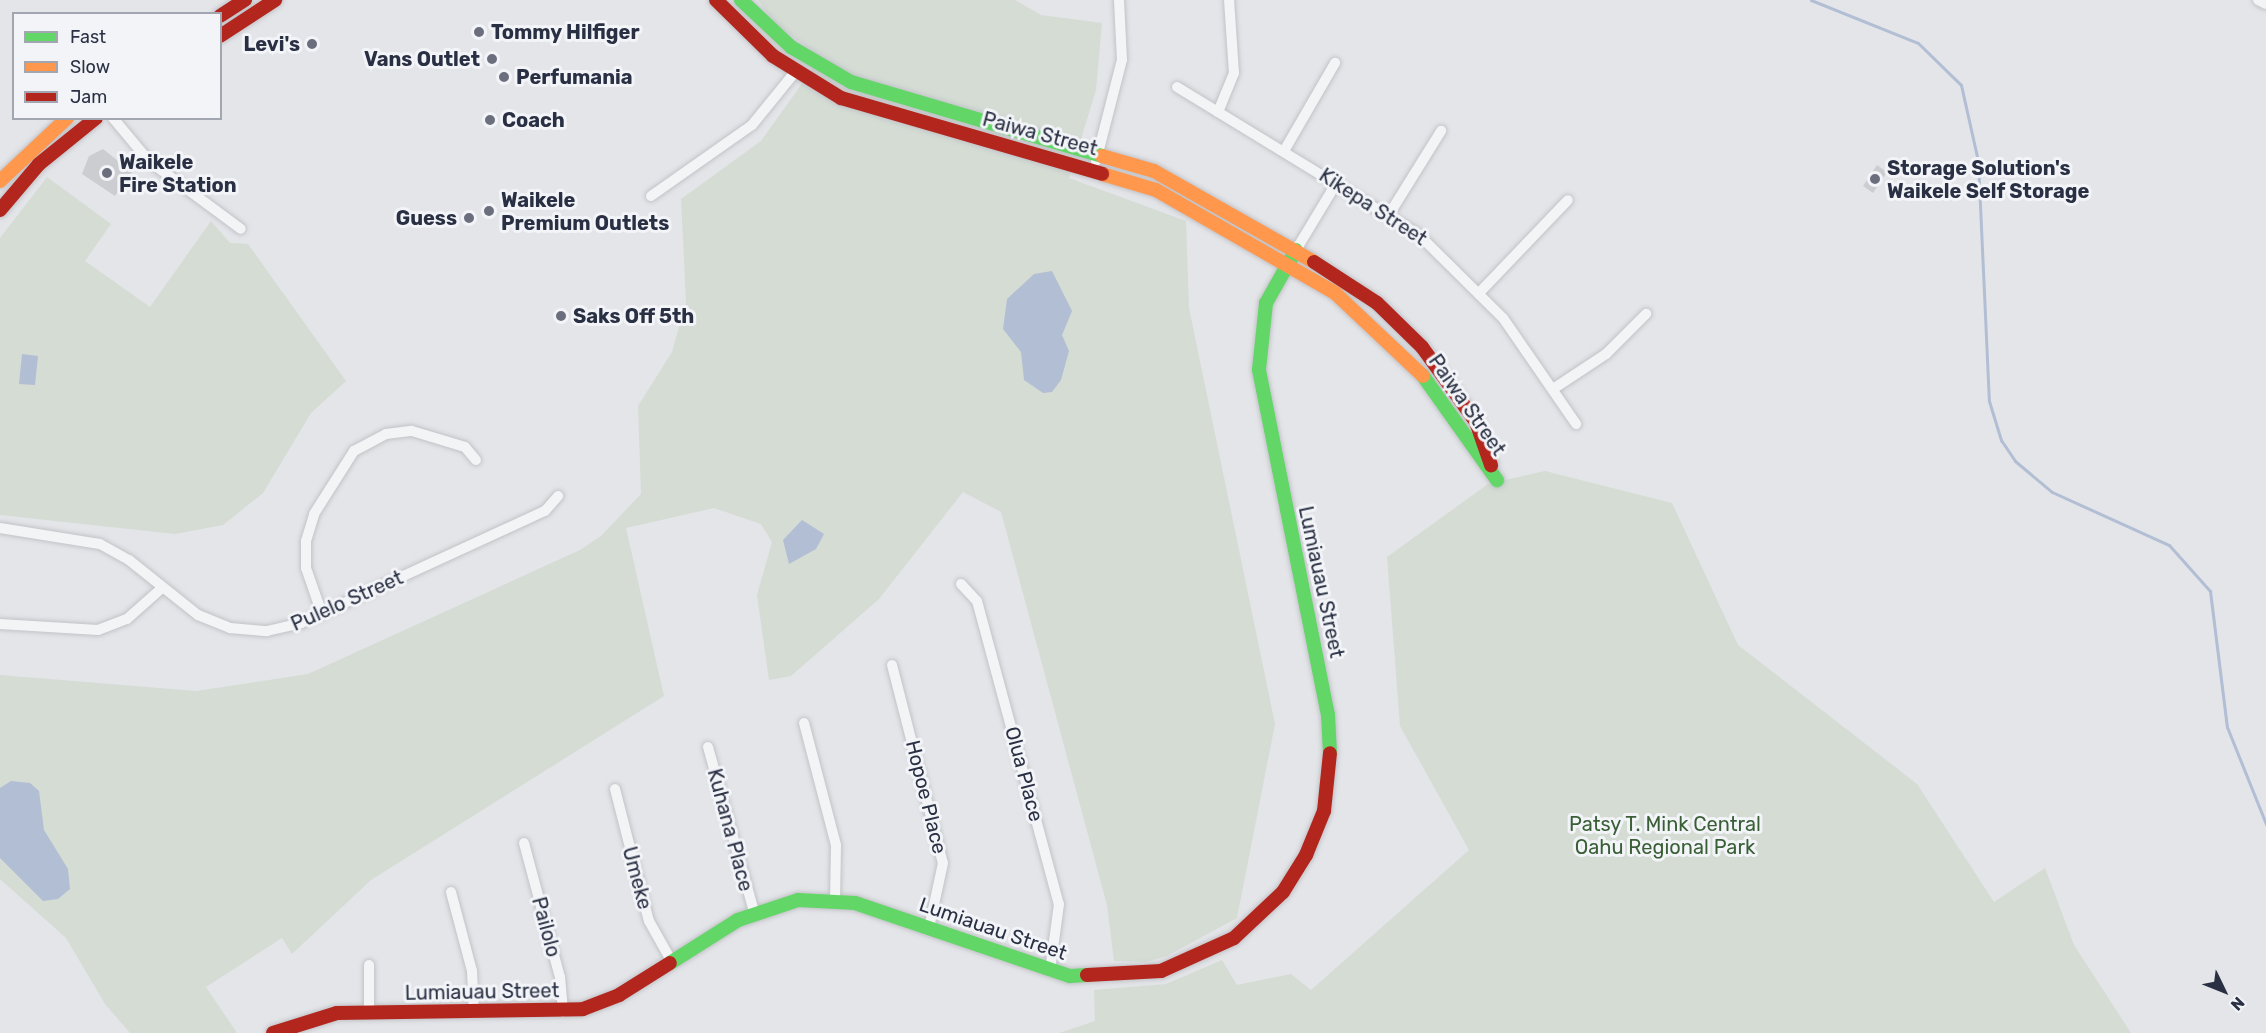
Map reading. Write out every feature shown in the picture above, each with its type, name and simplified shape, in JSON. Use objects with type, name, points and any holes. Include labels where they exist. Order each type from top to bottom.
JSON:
[{"type":"street","points":[[222,15],[245,0]]},
{"type":"street","points":[[222,35],[275,0]]},
{"type":"street","name":"Paiwa Street","points":[[716,0],[749,36],[795,72],[841,98],[898,118],[1094,168],[1165,194],[1335,293],[1395,343],[1497,480],[1476,422],[1422,347],[1359,289],[1179,182],[1098,152],[888,96],[823,69],[791,47],[741,0]]},
{"type":"street","points":[[1094,168],[1122,60],[1119,0]]},
{"type":"street","points":[[1218,112],[1233,73],[1229,0]]},
{"type":"street","points":[[2258,0],[2266,4]]},
{"type":"street","points":[[791,47],[795,72]]},
{"type":"street","points":[[1284,151],[1335,63]]},
{"type":"street","points":[[651,196],[752,125],[795,72],[823,69]]},
{"type":"street","name":"Kikepa Street","points":[[1177,87],[1390,213],[1480,292],[1553,389],[1576,424]]},
{"type":"street","points":[[0,181],[66,120]]},
{"type":"street","points":[[0,210],[39,164],[94,120]]},
{"type":"street","points":[[115,120],[149,161],[241,229]]},
{"type":"street","points":[[1390,213],[1441,131]]},
{"type":"street","name":"Lumiauau Street","points":[[273,1033],[317,1017],[369,1013],[563,1012],[604,1002],[754,912],[798,900],[835,900],[929,928],[1050,971],[1138,976],[1211,952],[1251,924],[1283,892],[1306,855],[1324,811],[1331,763],[1328,715],[1259,370],[1261,322],[1287,264],[1337,182]]},
{"type":"street","points":[[1480,292],[1568,200]]},
{"type":"street","points":[[1553,389],[1606,354],[1646,314]]},
{"type":"street","points":[[322,614],[306,568],[306,541],[314,514],[354,452],[386,434],[412,431],[465,447],[476,460]]},
{"type":"street","name":"Pulelo Street","points":[[0,528],[100,544],[129,560],[162,588],[205,618],[250,631],[283,629],[322,614],[544,511],[558,496]]},
{"type":"street","name":"Olua Place","points":[[961,584],[977,602],[1059,904],[1050,971]]},
{"type":"street","points":[[0,624],[98,630],[127,619],[162,588]]},
{"type":"street","name":"Hopoe Place","points":[[892,665],[943,863],[929,928]]},
{"type":"street","points":[[804,723],[836,845],[835,900]]},
{"type":"street","name":"Kuhana Place","points":[[708,747],[754,912]]},
{"type":"street","name":"Umeke","points":[[615,789],[649,921],[672,962]]},
{"type":"street","name":"Pailolo","points":[[524,843],[560,977],[563,1012]]},
{"type":"street","points":[[451,892],[472,971],[474,1013]]},
{"type":"street","points":[[369,965],[369,1013]]},
{"type":"green space","points":[[758,0],[1015,0],[1041,15],[1102,23],[1096,90],[1069,178],[1186,221],[1189,308],[1275,724],[1237,918],[1167,956],[1146,962],[1114,961],[1107,905],[1001,512],[963,492],[879,599],[791,676],[769,680],[757,595],[772,542],[761,524],[714,508],[626,528],[664,696],[371,880],[292,954],[282,938],[206,987],[237,1033],[130,1033],[105,1004],[66,938],[0,879],[0,675],[196,691],[308,674],[580,550],[601,536],[641,494],[638,406],[672,352],[686,302],[681,199],[761,141],[821,57],[773,22]]},
{"type":"green space","points":[[47,177],[111,224],[85,261],[150,307],[211,221],[230,243],[248,244],[346,381],[311,413],[263,493],[223,525],[175,534],[0,515],[0,238]]},
{"type":"green space","name":"Patsy T. Mink Central Oahu Regional Park","points":[[1545,471],[1672,503],[1738,645],[1917,784],[1994,902],[2045,868],[2074,945],[2131,1033],[1059,1033],[1095,1021],[1094,990],[1166,984],[1222,960],[1237,985],[1291,974],[1311,990],[1469,850],[1400,726],[1387,557],[1488,484]]},
{"type":"water","points":[[1052,271],[1072,311],[1062,335],[1069,351],[1061,380],[1052,392],[1043,393],[1024,380],[1021,352],[1003,329],[1007,299],[1034,274]]},
{"type":"water","points":[[22,354],[38,356],[35,385],[19,384]]},
{"type":"water","points":[[802,520],[824,534],[816,549],[789,564],[783,540]]},
{"type":"water","points":[[11,781],[30,783],[39,791],[44,830],[68,869],[70,889],[58,899],[43,901],[0,858],[0,788]]},
{"type":"building","name":"Waikele Fire Station","points":[[103,149],[132,172],[115,196],[82,174],[89,156]]},
{"type":"building","name":"Storage Solution's Waikele Self Storage","points":[[1877,165],[1887,172],[1873,193],[1863,186]]},
{"type":"waterway","points":[[1811,0],[1918,43],[1961,85],[1978,161],[1989,401],[2001,440],[2015,461],[2052,492],[2169,545],[2210,591],[2227,727],[2266,824]]},
{"type":"traffic: fast","points":[[741,0],[791,47],[851,82],[1102,156]]},
{"type":"traffic: fast","points":[[1296,250],[1266,303],[1259,370],[1328,715],[1330,753]]},
{"type":"traffic: fast","points":[[1423,376],[1497,480]]},
{"type":"traffic: fast","points":[[670,963],[738,920],[798,900],[855,903],[1070,976],[1087,975]]},
{"type":"traffic: slow","points":[[0,181],[65,120]]},
{"type":"traffic: slow","points":[[1102,156],[1154,171],[1314,262]]},
{"type":"traffic: slow","points":[[1102,174],[1156,190],[1335,293],[1423,376]]},
{"type":"traffic: jam","points":[[222,15],[245,0]]},
{"type":"traffic: jam","points":[[222,35],[275,0]]},
{"type":"traffic: jam","points":[[716,0],[773,56],[841,98],[1102,174]]},
{"type":"traffic: jam","points":[[0,210],[39,164],[94,120]]},
{"type":"traffic: jam","points":[[1314,262],[1377,303],[1422,347],[1476,422],[1491,465]]},
{"type":"traffic: jam","points":[[1087,975],[1161,971],[1234,938],[1283,892],[1306,855],[1324,811],[1330,753]]},
{"type":"traffic: jam","points":[[273,1033],[337,1013],[583,1009],[619,995],[670,963]]},
{"type":"place","name":"Tommy Hilfiger","points":[[479,32]]},
{"type":"place","name":"Levi's","points":[[312,44]]},
{"type":"place","name":"Vans Outlet","points":[[492,59]]},
{"type":"place","name":"Perfumania","points":[[504,77]]},
{"type":"place","name":"Coach","points":[[490,120]]},
{"type":"place","name":"Waikele Fire Station","points":[[107,173]]},
{"type":"place","name":"Storage Solution's Waikele Self Storage","points":[[1875,179]]},
{"type":"place","name":"Waikele Premium Outlets","points":[[489,211]]},
{"type":"place","name":"Guess","points":[[469,218]]},
{"type":"place","name":"Saks Off 5th","points":[[561,316]]}]
